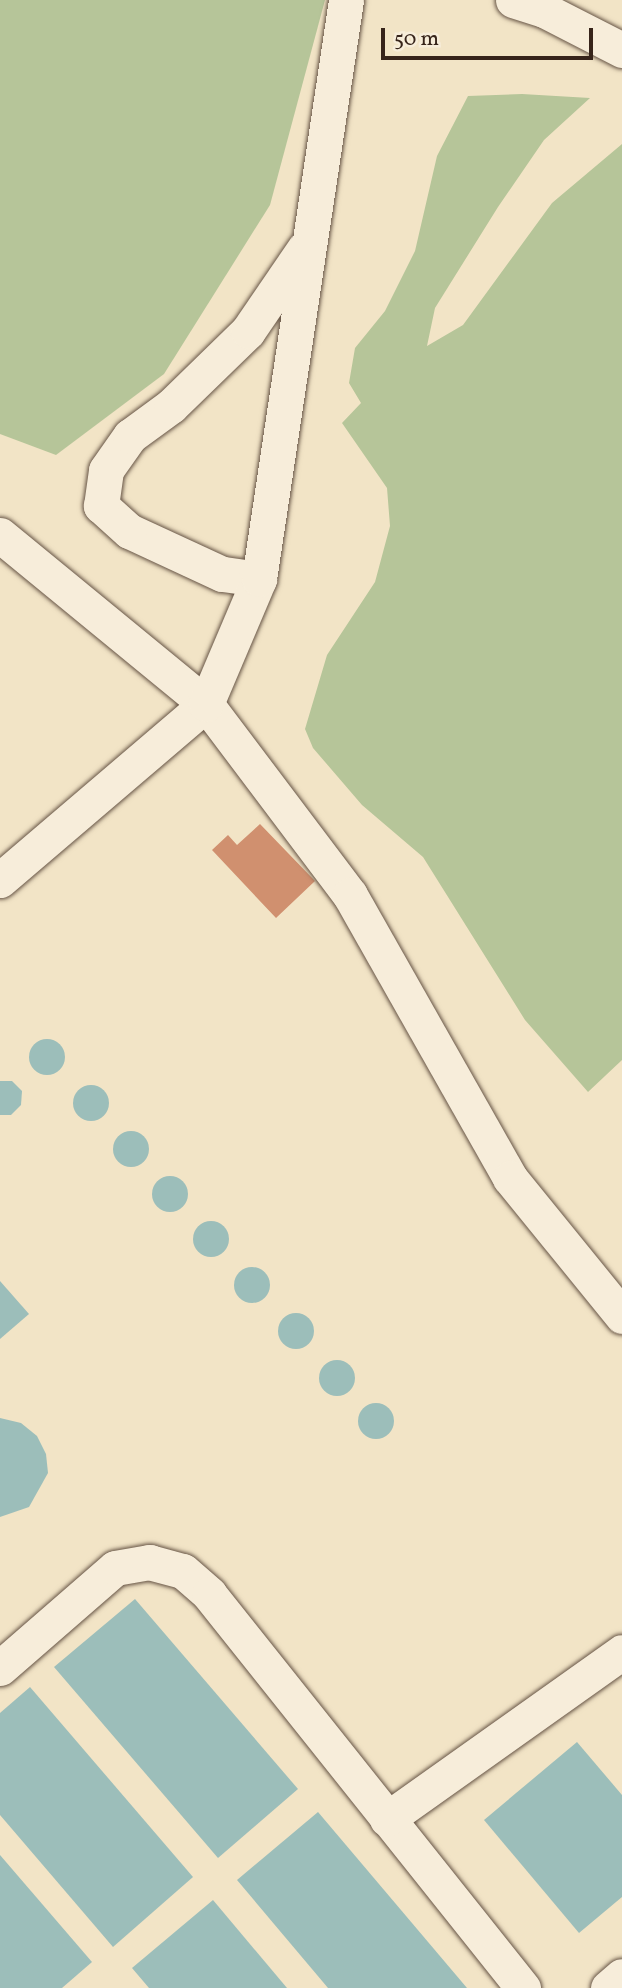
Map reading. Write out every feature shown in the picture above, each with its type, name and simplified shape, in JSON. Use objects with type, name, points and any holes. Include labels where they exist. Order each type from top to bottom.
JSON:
[{"type":"street","points":[[0,880],[206,704],[258,579],[346,0]]},
{"type":"street","points":[[513,0],[615,46]]},
{"type":"street","points":[[571,0],[615,46]]},
{"type":"street","points":[[258,579],[222,574],[129,531],[101,506],[106,470],[130,436],[171,406],[248,331],[310,240]]},
{"type":"street","points":[[0,535],[206,704],[350,895],[510,1178],[622,1316]]},
{"type":"street","points":[[0,1668],[115,1568],[149,1562],[183,1571],[209,1594],[521,1988]]},
{"type":"street","points":[[387,1819],[622,1652]]},
{"type":"street","points":[[608,1988],[622,1976]]},
{"type":"green space","points":[[0,0],[325,0],[270,205],[164,374],[56,455],[0,434]]},
{"type":"green space","points":[[522,94],[590,98],[544,140],[498,207],[435,308],[427,346],[463,325],[552,203],[622,144],[622,1060],[588,1092],[525,1020],[423,857],[362,805],[313,748],[305,729],[327,655],[375,582],[390,526],[387,488],[342,423],[361,403],[349,383],[355,348],[385,311],[415,251],[437,156],[468,96]]},
{"type":"water","points":[[47,1039],[60,1044],[65,1057],[60,1070],[47,1075],[34,1070],[29,1057],[34,1044]]},
{"type":"water","points":[[0,1081],[12,1081],[22,1091],[21,1105],[11,1115],[0,1115]]},
{"type":"water","points":[[91,1085],[104,1090],[109,1103],[104,1116],[91,1121],[78,1116],[73,1103],[78,1090]]},
{"type":"water","points":[[131,1131],[144,1136],[149,1149],[144,1162],[131,1167],[118,1162],[113,1149],[118,1136]]},
{"type":"water","points":[[170,1176],[183,1181],[188,1194],[183,1207],[170,1212],[157,1207],[152,1194],[157,1181]]},
{"type":"water","points":[[211,1221],[224,1226],[229,1239],[224,1252],[211,1257],[198,1252],[193,1239],[198,1226]]},
{"type":"water","points":[[252,1267],[265,1272],[270,1285],[265,1298],[252,1303],[239,1298],[234,1285],[239,1272]]},
{"type":"water","points":[[0,1281],[29,1314],[0,1339]]},
{"type":"water","points":[[296,1313],[309,1318],[314,1331],[309,1344],[296,1349],[283,1344],[278,1331],[283,1318]]},
{"type":"water","points":[[337,1360],[350,1365],[355,1378],[350,1391],[337,1396],[324,1391],[319,1378],[324,1365]]},
{"type":"water","points":[[376,1403],[389,1408],[394,1421],[389,1434],[376,1439],[363,1434],[358,1421],[363,1408]]},
{"type":"water","points":[[0,1418],[21,1423],[37,1436],[46,1454],[48,1473],[29,1507],[0,1517]]},
{"type":"water","points":[[135,1599],[298,1789],[218,1858],[54,1667]]},
{"type":"water","points":[[30,1687],[193,1877],[113,1947],[0,1815],[0,1713]]},
{"type":"water","points":[[577,1742],[622,1795],[622,1897],[579,1933],[484,1820]]},
{"type":"water","points":[[318,1812],[467,1988],[328,1988],[237,1880]]},
{"type":"water","points":[[0,1855],[92,1962],[62,1988],[0,1988]]},
{"type":"water","points":[[213,1900],[287,1988],[149,1988],[132,1968]]},
{"type":"building","points":[[260,824],[315,881],[276,918],[212,850],[228,835],[237,845]]}]
